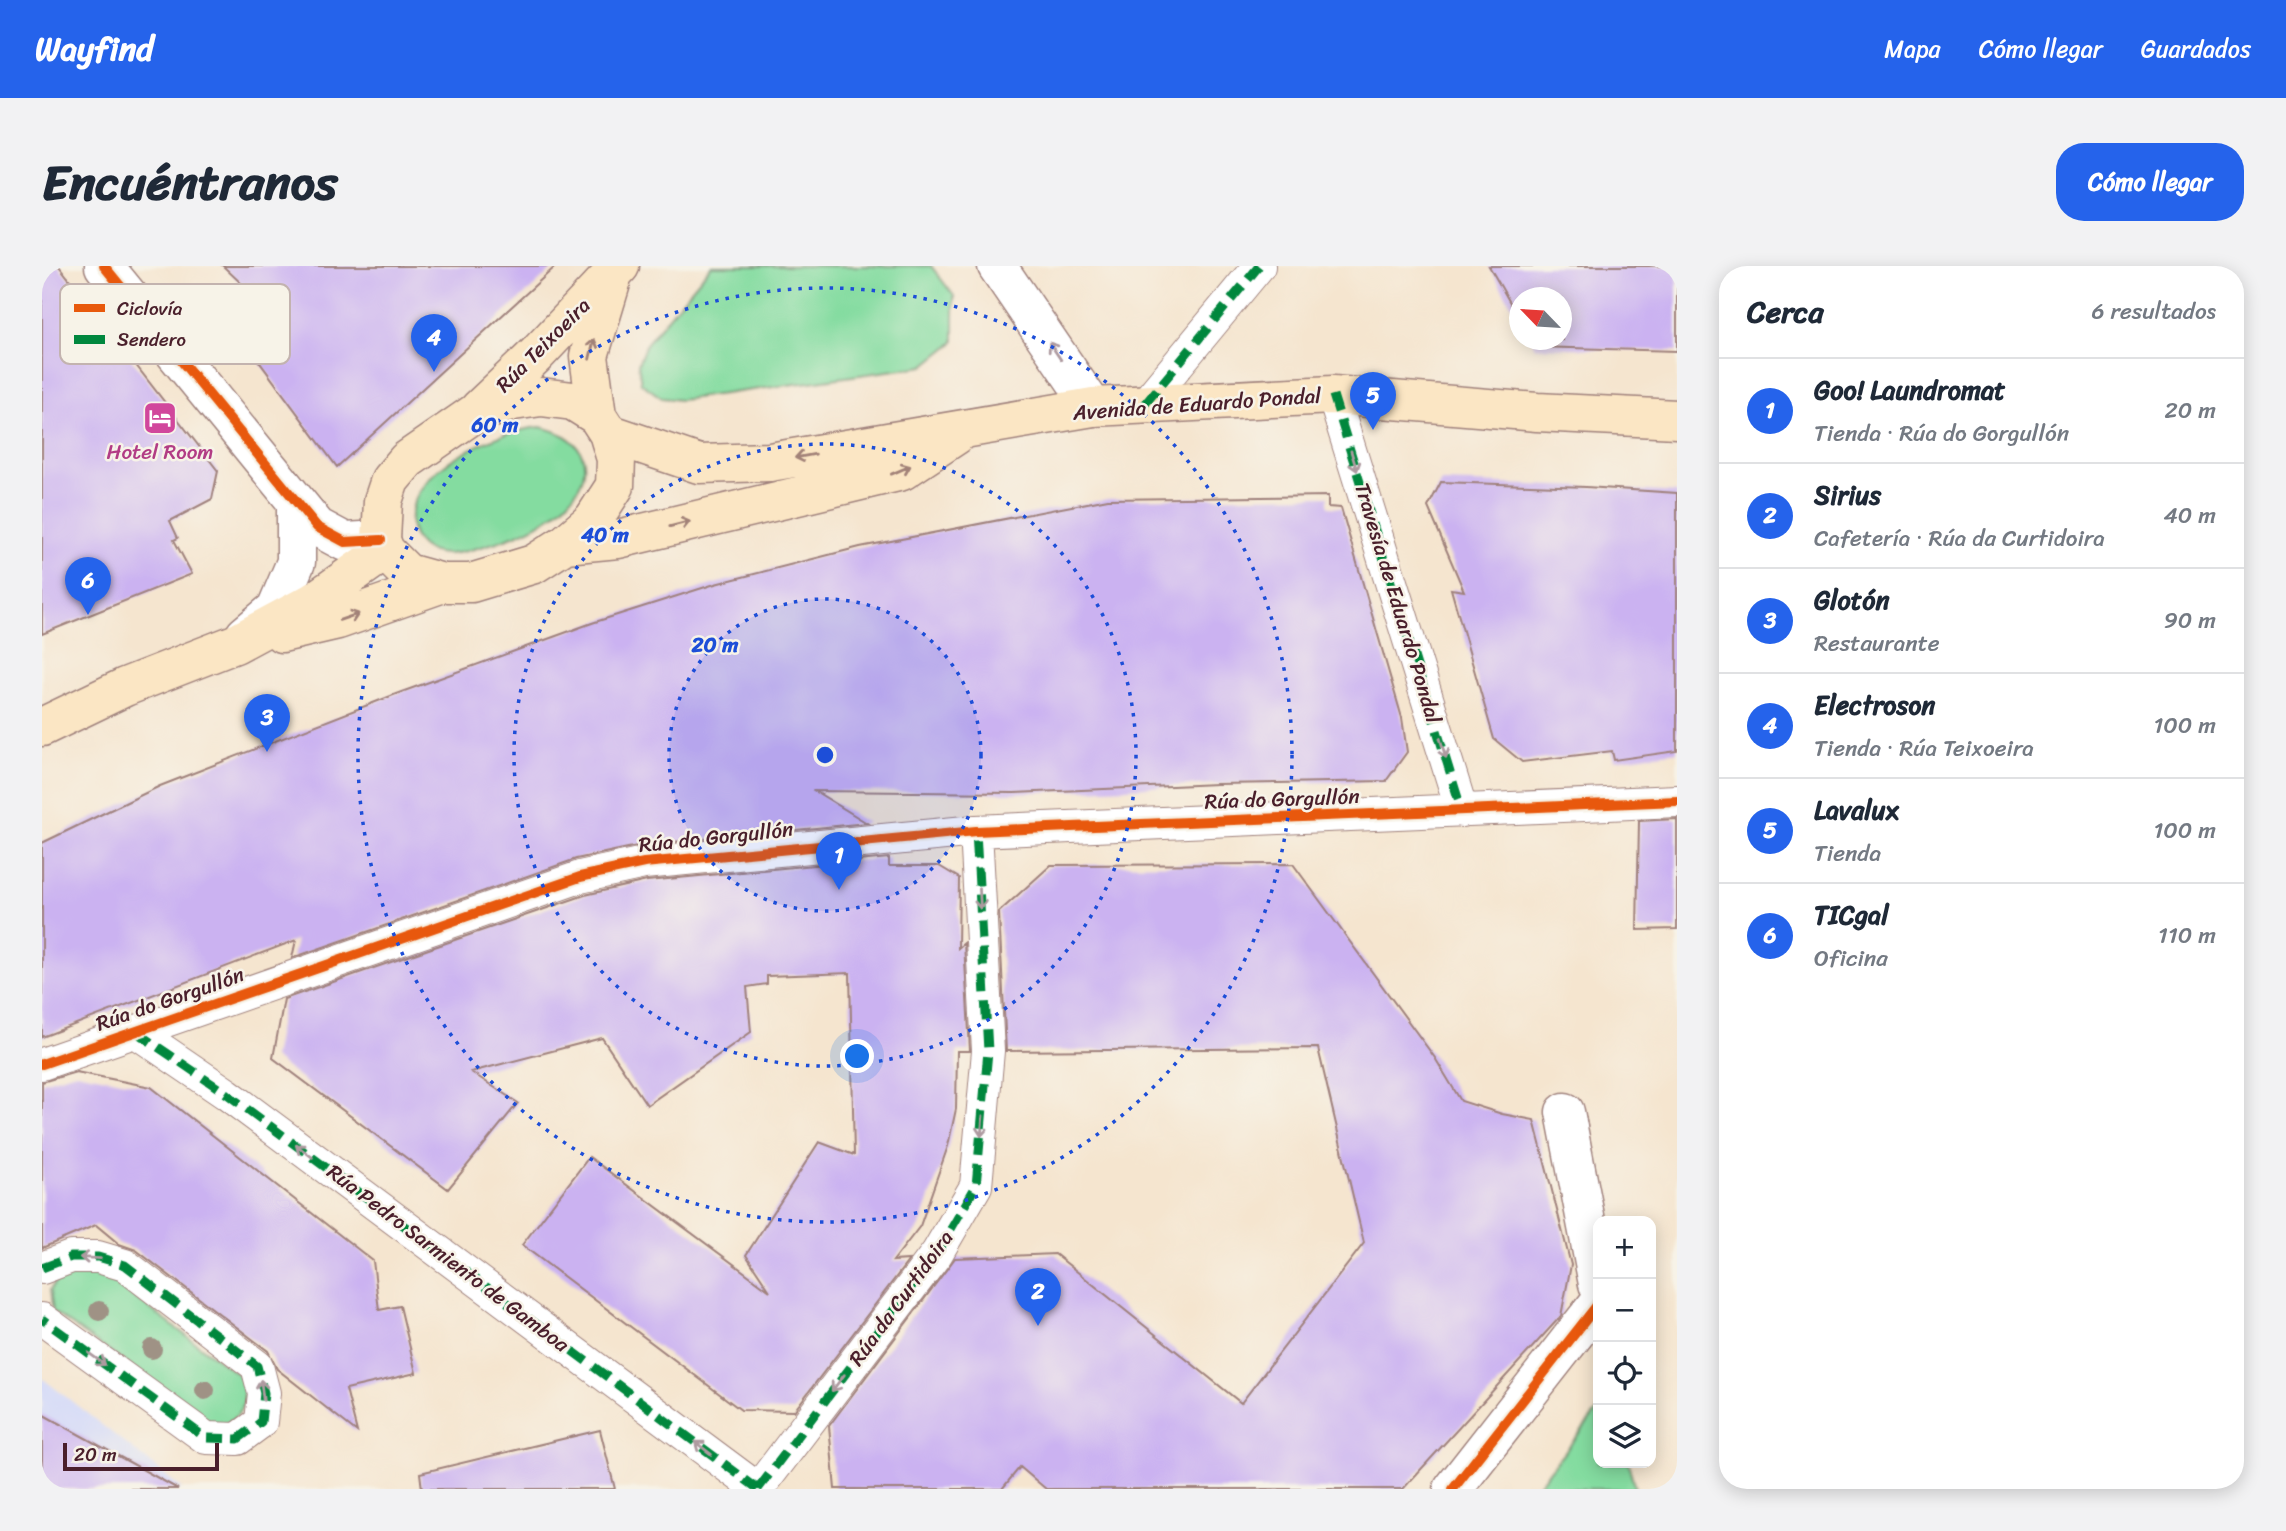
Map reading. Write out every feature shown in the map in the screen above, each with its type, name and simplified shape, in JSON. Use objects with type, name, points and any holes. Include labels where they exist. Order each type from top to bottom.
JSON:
[{"type":"main road","name":"Rúa Teixoeira","points":[[472,415],[537,354],[617,270]]},
{"type":"main road","name":"Rúa Teixoeira","points":[[603,424],[589,356],[617,270]]},
{"type":"main road","name":"Avenida de Eduardo Pondal","points":[[603,424],[699,464],[710,464],[770,462],[1093,407],[1334,395],[1537,412],[1677,419]]},
{"type":"main road","points":[[541,397],[573,401],[603,424],[616,459],[615,486],[593,520],[565,544],[534,564],[471,583],[443,583],[407,573],[383,546],[383,501],[390,480],[407,460],[472,415],[513,401],[541,397]]},
{"type":"main road","name":"Avenida de Eduardo Pondal","points":[[565,544],[618,539],[902,471],[969,427]]},
{"type":"main road","points":[[42,727],[125,687],[235,644],[313,603],[383,546]]},
{"type":"main road","points":[[235,644],[338,621],[443,583]]},
{"type":"street","points":[[104,266],[119,284]]},
{"type":"street","points":[[997,266],[1093,407]]},
{"type":"street","points":[[1145,404],[1259,266]]},
{"type":"street","points":[[184,364],[317,527],[345,542],[383,546]]},
{"type":"street","name":"Travesía de Eduardo Pondal","points":[[1334,395],[1462,811]]},
{"type":"street","points":[[235,644],[276,609],[296,562],[296,502]]},
{"type":"street","name":"Rúa do Gorgullón","points":[[42,1064],[580,877],[644,863],[976,831],[1677,801]]},
{"type":"street","name":"Rúa da Curtidoira","points":[[758,1489],[937,1253],[976,1186],[988,1051],[976,831]]},
{"type":"street","name":"Rúa Pedro Sarmiento de Gamboa","points":[[136,1031],[228,1094],[758,1489]]},
{"type":"street","points":[[1565,1112],[1597,1279]]},
{"type":"street","points":[[42,1268],[71,1257],[98,1257],[125,1265],[257,1366],[264,1393],[261,1422],[238,1439],[206,1438],[42,1319]]},
{"type":"street","points":[[1452,1489],[1593,1310]]},
{"type":"shaded area","points":[[42,1378],[159,1470],[182,1489],[42,1489]]},
{"type":"green space","points":[[711,266],[931,266],[954,296],[954,342],[924,366],[680,400],[662,398],[641,383],[638,364],[646,344]]},
{"type":"green space","points":[[540,427],[557,432],[570,440],[579,449],[584,460],[580,485],[572,498],[537,525],[488,545],[445,554],[432,552],[422,546],[414,536],[411,512],[424,485],[434,474],[447,463],[477,446],[509,433]]},
{"type":"green space","points":[[98,1270],[244,1379],[244,1403],[232,1420],[218,1428],[53,1312],[50,1290],[62,1272]]},
{"type":"green space","points":[[1593,1416],[1593,1468],[1629,1468],[1635,1489],[1535,1489]]},
{"type":"building","points":[[42,266],[59,266],[73,284],[60,284],[60,364],[135,364],[218,471],[212,499],[170,521],[178,538],[174,540],[192,574],[42,634]]},
{"type":"building","points":[[223,266],[556,266],[337,467],[261,364],[290,364],[290,284],[242,284]]},
{"type":"building","points":[[1489,266],[1677,266],[1677,351],[1572,348],[1572,287],[1509,287],[1509,301]]},
{"type":"building","points":[[1441,482],[1677,493],[1677,751],[1614,760],[1612,751],[1522,762],[1494,739],[1451,589],[1464,591],[1428,507]]},
{"type":"building","points":[[1328,496],[1328,507],[1341,508],[1402,718],[1407,752],[1386,781],[1217,784],[1014,793],[815,791],[867,823],[642,845],[576,859],[292,958],[296,940],[42,1037],[42,843],[160,786],[396,694],[592,623],[715,584],[860,547],[1108,499]]},
{"type":"building","points":[[1677,819],[1677,929],[1637,930],[1639,821]]},
{"type":"building","points":[[889,858],[889,866],[939,866],[959,878],[958,948],[964,943],[970,1051],[957,1051],[956,1109],[948,1146],[920,1226],[893,1261],[909,1260],[794,1411],[741,1410],[522,1245],[589,1157],[770,1291],[746,1255],[819,1142],[854,1155],[850,973],[767,976],[767,984],[747,987],[751,1032],[647,1105],[602,1038],[471,1072],[518,1103],[448,1189],[273,1058],[284,999],[585,895],[647,881]]},
{"type":"building","points":[[1293,864],[1435,1058],[1461,1101],[1502,1114],[1534,1120],[1571,1265],[1561,1316],[1403,1489],[1046,1489],[1020,1467],[1002,1489],[835,1489],[829,1426],[955,1258],[1055,1254],[1241,1403],[1364,1243],[1318,1048],[1006,1051],[999,912],[1051,865]]},
{"type":"building","points":[[76,1072],[151,1087],[373,1261],[379,1310],[400,1306],[416,1373],[346,1389],[357,1432],[277,1369],[268,1351],[136,1250],[119,1244],[96,1225],[42,1248],[42,1082]]},
{"type":"building","points":[[42,1414],[178,1489],[42,1489]]},
{"type":"building","points":[[600,1430],[615,1489],[422,1489],[420,1473]]},
{"type":"marked path","points":[[1145,404],[1259,266]]},
{"type":"marked path","points":[[1333,395],[1462,811]]},
{"type":"marked path","points":[[758,1489],[937,1253],[976,1186],[988,1051],[976,831]]},
{"type":"marked path","points":[[136,1032],[227,1094],[758,1489]]},
{"type":"marked path","points":[[42,1268],[71,1257],[98,1257],[125,1265],[257,1366],[264,1393],[261,1422],[238,1439],[206,1438],[42,1319]]},
{"type":"cycle path","points":[[104,266],[119,284]]},
{"type":"cycle path","points":[[184,364],[317,527],[345,542],[381,540]]},
{"type":"cycle path","points":[[42,1064],[580,877],[644,863],[976,831],[1677,801]]},
{"type":"cycle path","points":[[1453,1489],[1593,1310]]},
{"type":"place","name":"Electroson","points":[[434,372]]},
{"type":"place","name":"Hotel Room","points":[[160,418]]},
{"type":"place","name":"Lavalux","points":[[1373,430]]},
{"type":"place","name":"TICgal","points":[[88,615]]},
{"type":"place","name":"Glotón","points":[[267,752]]},
{"type":"place","name":"Goo! Laundromat","points":[[839,890]]},
{"type":"place","name":"Sirius","points":[[1038,1326]]}]
